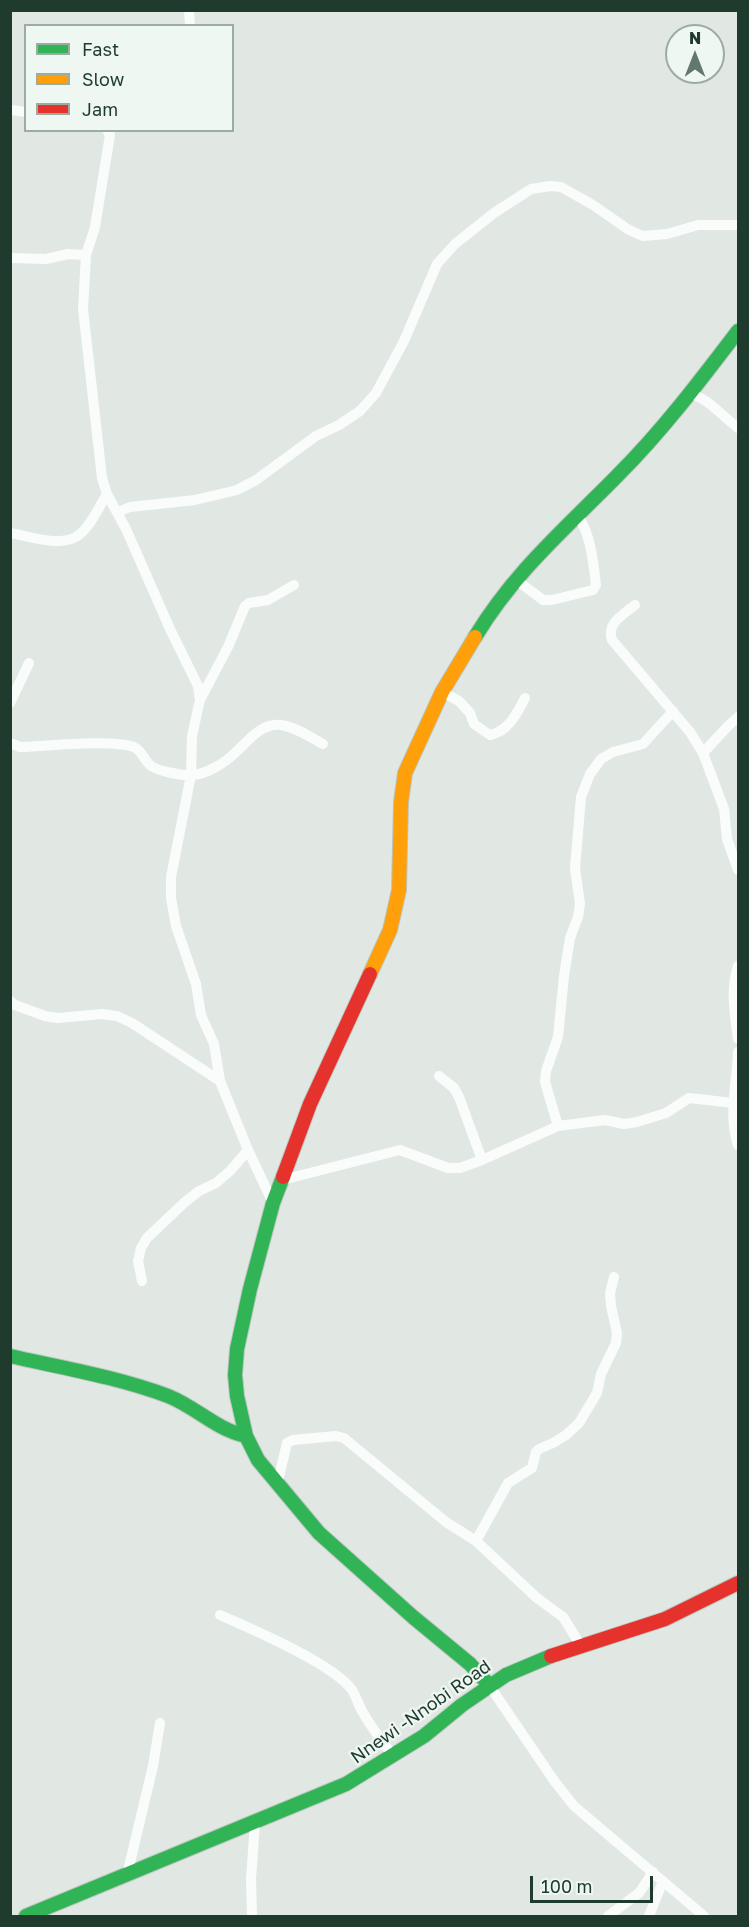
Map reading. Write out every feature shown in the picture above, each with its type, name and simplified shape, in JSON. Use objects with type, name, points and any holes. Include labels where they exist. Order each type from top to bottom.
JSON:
[{"type":"main road","points":[[489,1685],[470,1665],[319,1533],[258,1460],[246,1436],[237,1396],[235,1375],[237,1349],[273,1203],[310,1104],[390,930],[399,890],[401,802],[405,772],[442,692],[492,609],[515,579],[619,474],[691,394],[738,331]]},
{"type":"main road","points":[[10,1356],[142,1386],[173,1398],[229,1432],[246,1436]]},
{"type":"main road","name":"Nnewi -Nnobi Road","points":[[26,1917],[346,1784],[424,1736],[489,1685],[540,1659],[665,1619],[738,1583]]},
{"type":"street","points":[[108,132],[110,135],[106,166],[95,227],[86,255],[83,309],[102,478],[107,494],[118,512],[198,686],[200,700]]},
{"type":"street","points":[[118,512],[129,507],[195,500],[237,490],[256,480],[316,436],[360,411],[376,393],[404,341],[437,264],[463,238],[494,213],[531,189],[561,187],[593,205],[629,230],[643,236],[667,234],[698,225],[738,225]]},
{"type":"street","points":[[10,258],[29,260],[69,254],[86,255]]},
{"type":"street","points":[[691,394],[703,397],[738,428]]},
{"type":"street","points":[[10,533],[59,541],[74,538],[81,534],[107,494]]},
{"type":"street","points":[[515,579],[543,600],[593,590],[596,585],[587,528],[577,514]]},
{"type":"street","points":[[273,1203],[248,1150],[220,1081],[214,1044],[201,1015],[196,984],[176,927],[171,898],[171,877],[191,775],[192,736],[200,700],[228,647],[245,606],[249,603],[268,600],[294,585]]},
{"type":"street","points":[[635,605],[611,624],[609,632],[612,640],[690,732],[703,753],[724,809],[727,840],[738,870]]},
{"type":"street","points":[[10,703],[29,663]]},
{"type":"street","points":[[442,692],[459,701],[470,713],[474,724],[490,735],[500,732],[508,725],[525,698]]},
{"type":"street","points":[[558,1126],[545,1082],[546,1071],[558,1037],[565,967],[570,938],[580,904],[575,868],[581,797],[590,774],[601,759],[613,752],[643,744],[673,711]]},
{"type":"street","points":[[703,753],[738,717]]},
{"type":"street","points":[[10,743],[20,747],[93,744],[134,747],[157,770],[191,775],[213,769],[264,728],[280,725],[297,730],[322,744]]},
{"type":"street","points":[[738,966],[735,975],[733,1005],[738,1039]]},
{"type":"street","points":[[10,1001],[45,1016],[58,1018],[102,1014],[117,1016],[132,1023],[220,1081]]},
{"type":"street","points":[[738,1052],[736,1102],[738,1145]]},
{"type":"street","points":[[439,1076],[454,1088],[459,1097],[482,1160]]},
{"type":"street","points":[[282,1180],[400,1150],[448,1168],[460,1168],[558,1126],[605,1120],[624,1124],[637,1122],[666,1113],[689,1098],[736,1102]]},
{"type":"street","points":[[142,1281],[138,1261],[141,1248],[147,1238],[185,1202],[199,1191],[216,1183],[230,1171],[248,1150]]},
{"type":"street","points":[[476,1541],[508,1483],[532,1468],[539,1449],[566,1435],[579,1423],[597,1393],[601,1374],[616,1343],[617,1333],[610,1293],[614,1277]]},
{"type":"street","points":[[277,1485],[287,1443],[293,1440],[336,1436],[344,1438],[446,1522],[476,1541],[537,1598],[563,1617],[581,1646]]},
{"type":"street","points":[[220,1615],[297,1652],[343,1680],[352,1690],[362,1711],[393,1756]]},
{"type":"street","points":[[489,1685],[574,1806],[704,1917]]},
{"type":"street","points":[[127,1875],[153,1766],[160,1723]]},
{"type":"street","points":[[252,1917],[251,1879],[255,1823]]},
{"type":"street","points":[[608,1917],[639,1893],[653,1872]]},
{"type":"street","points":[[649,1917],[663,1881]]},
{"type":"traffic: fast","points":[[475,637],[490,613],[524,571],[650,441],[738,331]]},
{"type":"traffic: fast","points":[[283,1177],[273,1203],[237,1349],[235,1375],[237,1396],[246,1436],[258,1460],[319,1533],[413,1617],[470,1664],[489,1685]]},
{"type":"traffic: fast","points":[[10,1356],[90,1373],[149,1389],[178,1401],[235,1433],[246,1436]]},
{"type":"traffic: fast","points":[[26,1916],[346,1784],[424,1736],[462,1705],[506,1675],[551,1656]]},
{"type":"traffic: slow","points":[[370,974],[390,930],[399,890],[401,802],[405,773],[442,692],[475,637]]},
{"type":"traffic: jam","points":[[283,1177],[310,1104],[370,974]]},
{"type":"traffic: jam","points":[[551,1656],[665,1619],[738,1583]]}]
